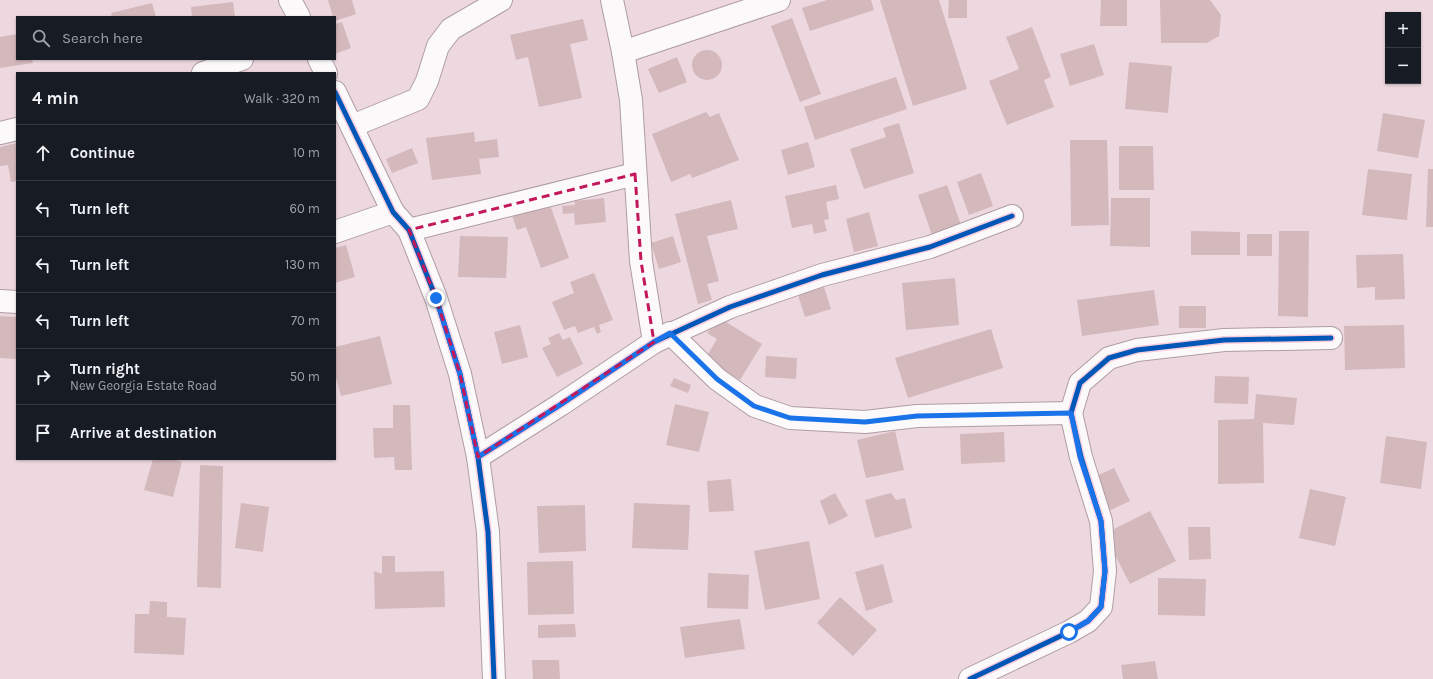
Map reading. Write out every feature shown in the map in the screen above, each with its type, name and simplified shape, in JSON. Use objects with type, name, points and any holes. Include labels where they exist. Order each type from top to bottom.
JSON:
[{"type":"street","points":[[290,0],[298,16]]},
{"type":"street","points":[[352,126],[418,99],[427,81],[438,46],[451,30],[501,0]]},
{"type":"street","points":[[612,0],[623,52],[630,100],[641,261],[662,338],[754,406],[790,418],[865,422],[917,416],[1071,413]]},
{"type":"street","points":[[623,52],[779,0]]},
{"type":"street","points":[[206,72],[239,60]]},
{"type":"street","points":[[320,60],[326,72]]},
{"type":"street","points":[[336,94],[393,212],[409,230],[436,298],[460,374],[478,457],[488,532],[494,679]]},
{"type":"street","points":[[0,133],[16,129]]},
{"type":"street","points":[[409,230],[635,174]]},
{"type":"street","points":[[336,232],[393,212]]},
{"type":"street","points":[[478,457],[662,338],[730,307],[822,275],[930,247],[1012,216]]},
{"type":"street","points":[[0,301],[16,302]]},
{"type":"street","points":[[986,676],[1088,621],[1101,607],[1105,571],[1101,521],[1080,457],[1071,413],[1080,383],[1109,358],[1136,350],[1224,340],[1332,338]]},
{"type":"highlighted area","points":[[635,174],[641,261],[654,342],[478,457],[460,374],[436,298],[409,230]]},
{"type":"building","points":[[328,0],[352,0],[356,14],[336,21],[336,16],[333,16]]},
{"type":"building","points":[[827,0],[871,0],[874,10],[810,31],[802,8]]},
{"type":"building","points":[[880,0],[939,0],[967,89],[913,106]]},
{"type":"building","points":[[949,0],[967,0],[967,18],[948,18]]},
{"type":"building","points":[[1101,0],[1127,0],[1127,26],[1100,26]]},
{"type":"building","points":[[1160,0],[1210,0],[1221,15],[1219,36],[1207,43],[1161,43]]},
{"type":"building","points":[[233,2],[235,16],[192,16],[191,7]]},
{"type":"building","points":[[152,3],[156,16],[112,16],[111,13]]},
{"type":"building","points":[[792,18],[821,94],[800,102],[771,26]]},
{"type":"building","points":[[583,19],[588,40],[570,44],[582,98],[539,107],[528,57],[516,60],[510,35]]},
{"type":"building","points":[[342,22],[351,48],[336,54],[336,24]]},
{"type":"building","points":[[1032,27],[1051,77],[1044,80],[1054,107],[1007,125],[989,81],[1019,69],[1006,37]]},
{"type":"building","points":[[16,34],[16,60],[32,60],[33,63],[0,68],[0,37]]},
{"type":"building","points":[[1094,44],[1104,75],[1070,86],[1060,54]]},
{"type":"building","points":[[707,50],[718,54],[722,65],[718,76],[707,80],[696,76],[692,65],[696,54]]},
{"type":"building","points":[[677,57],[687,82],[659,93],[648,69]]},
{"type":"building","points":[[1129,62],[1172,66],[1168,113],[1125,109]]},
{"type":"building","points":[[896,77],[907,109],[815,140],[804,107]]},
{"type":"building","points":[[706,112],[710,117],[719,113],[739,160],[692,178],[690,174],[671,182],[652,134]]},
{"type":"building","points":[[1383,113],[1425,120],[1418,158],[1377,151]]},
{"type":"building","points":[[899,123],[914,173],[864,189],[850,149],[886,137],[883,128]]},
{"type":"building","points":[[474,132],[475,142],[497,139],[499,157],[479,159],[481,174],[432,180],[426,138]]},
{"type":"building","points":[[1070,140],[1107,140],[1109,225],[1071,226]]},
{"type":"building","points":[[808,142],[815,167],[788,175],[781,150]]},
{"type":"building","points":[[16,143],[16,181],[11,182],[8,165],[0,166],[0,147]]},
{"type":"building","points":[[1119,146],[1153,146],[1154,190],[1119,190]]},
{"type":"building","points":[[412,148],[418,163],[392,173],[386,159]]},
{"type":"building","points":[[1368,169],[1412,174],[1407,220],[1362,215]]},
{"type":"building","points":[[1428,169],[1433,169],[1433,227],[1426,227]]},
{"type":"building","points":[[981,173],[993,206],[969,215],[957,182]]},
{"type":"building","points":[[836,185],[839,199],[826,202],[829,219],[824,220],[827,231],[814,234],[812,224],[792,228],[785,196]]},
{"type":"building","points":[[947,185],[961,225],[932,235],[918,195]]},
{"type":"building","points":[[604,198],[606,222],[575,225],[574,213],[563,214],[562,206],[575,205],[575,201]]},
{"type":"building","points":[[1111,198],[1150,198],[1150,247],[1110,246]]},
{"type":"building","points":[[731,200],[738,229],[707,236],[719,281],[707,284],[712,300],[698,304],[675,214]]},
{"type":"building","points":[[549,202],[569,258],[541,268],[526,227],[517,230],[512,215]]},
{"type":"building","points":[[869,212],[878,246],[854,252],[846,219]]},
{"type":"building","points":[[1191,231],[1240,232],[1240,255],[1191,255]]},
{"type":"building","points":[[1279,231],[1309,231],[1308,317],[1278,316]]},
{"type":"building","points":[[1247,234],[1272,234],[1272,256],[1247,256]]},
{"type":"building","points":[[460,236],[508,237],[506,278],[458,277]]},
{"type":"building","points":[[673,236],[681,262],[659,269],[651,243]]},
{"type":"building","points":[[346,245],[355,277],[336,283],[336,248]]},
{"type":"building","points":[[1403,254],[1405,299],[1375,300],[1375,287],[1357,288],[1356,255]]},
{"type":"building","points":[[594,273],[613,320],[599,325],[601,332],[597,334],[594,327],[578,333],[575,326],[564,330],[552,302],[574,293],[570,282]]},
{"type":"building","points":[[955,278],[959,325],[906,330],[902,283]]},
{"type":"building","points":[[824,287],[831,309],[805,317],[798,295]]},
{"type":"building","points":[[1154,290],[1159,325],[1082,336],[1077,300]]},
{"type":"building","points":[[1179,306],[1206,306],[1206,328],[1179,328]]},
{"type":"building","points":[[0,316],[16,317],[16,359],[0,358]]},
{"type":"building","points":[[721,319],[762,344],[740,380],[705,359],[717,339],[707,333]]},
{"type":"building","points":[[520,325],[528,357],[502,364],[494,332]]},
{"type":"building","points":[[1404,325],[1405,368],[1345,370],[1344,326]]},
{"type":"building","points":[[991,329],[1003,368],[908,398],[895,358]]},
{"type":"building","points":[[559,333],[563,340],[570,337],[583,364],[557,377],[542,348],[551,344],[548,338]]},
{"type":"building","points":[[380,336],[392,384],[341,396],[336,378],[336,347]]},
{"type":"building","points":[[766,356],[797,358],[796,379],[765,377]]},
{"type":"building","points":[[1215,376],[1249,377],[1248,404],[1214,403]]},
{"type":"building","points":[[674,378],[691,385],[688,393],[670,386]]},
{"type":"building","points":[[1256,394],[1297,398],[1294,425],[1263,423],[1264,483],[1218,484],[1218,420],[1254,419]]},
{"type":"building","points":[[675,404],[709,412],[699,452],[666,445]]},
{"type":"building","points":[[393,405],[410,405],[412,470],[395,470],[394,457],[374,458],[373,428],[393,428]]},
{"type":"building","points":[[895,431],[904,470],[866,478],[857,440]]},
{"type":"building","points":[[1004,432],[1005,462],[961,464],[960,434]]},
{"type":"building","points":[[1386,436],[1427,442],[1421,489],[1380,483]]},
{"type":"building","points":[[153,460],[176,460],[182,462],[173,497],[144,490]]},
{"type":"building","points":[[200,465],[223,466],[221,588],[197,587]]},
{"type":"building","points":[[1114,468],[1130,501],[1104,513],[1088,480]]},
{"type":"building","points":[[731,479],[734,511],[709,512],[707,481]]},
{"type":"building","points":[[1310,489],[1346,497],[1335,546],[1299,538]]},
{"type":"building","points":[[835,493],[848,516],[829,525],[820,501]]},
{"type":"building","points":[[891,493],[896,500],[905,498],[912,528],[875,538],[865,500]]},
{"type":"building","points":[[241,503],[269,507],[263,552],[235,548]]},
{"type":"building","points":[[634,503],[690,505],[688,550],[632,548]]},
{"type":"building","points":[[585,505],[586,551],[539,553],[537,506]]},
{"type":"building","points":[[1150,511],[1176,561],[1130,584],[1104,534]]},
{"type":"building","points":[[1188,527],[1210,527],[1211,559],[1189,560]]},
{"type":"building","points":[[809,541],[820,599],[765,610],[754,551]]},
{"type":"building","points":[[382,556],[395,556],[395,572],[444,571],[445,607],[375,609],[374,571],[382,574]]},
{"type":"building","points":[[573,561],[574,614],[528,615],[527,562]]},
{"type":"building","points":[[883,564],[893,602],[866,611],[855,572]]},
{"type":"building","points":[[708,573],[749,575],[748,609],[707,608]]},
{"type":"building","points":[[1158,578],[1206,579],[1205,616],[1158,615]]},
{"type":"building","points":[[840,597],[877,630],[853,656],[817,623]]},
{"type":"building","points":[[150,601],[167,602],[167,617],[186,618],[184,655],[134,653],[135,614],[149,614]]},
{"type":"building","points":[[740,619],[745,649],[685,658],[680,627]]},
{"type":"building","points":[[575,624],[576,637],[538,638],[538,625]]},
{"type":"building","points":[[532,660],[559,660],[560,679],[533,679]]},
{"type":"building","points":[[1155,661],[1158,679],[1123,679],[1121,665]]},
{"type":"cycle path","points":[[336,94],[393,212],[409,230],[436,298],[460,374],[478,457],[488,532],[494,679]]},
{"type":"cycle path","points":[[478,457],[560,405],[654,342],[730,307],[822,275],[930,247],[1012,216]]},
{"type":"cycle path","points":[[970,679],[1069,632],[1088,621],[1101,607],[1105,571],[1101,521],[1081,457],[1071,413],[1080,383],[1109,358],[1137,350],[1224,340],[1331,338]]},
{"type":"route","points":[[436,298],[460,374],[478,457],[670,333],[717,379],[754,406],[790,418],[865,422],[917,416],[1071,413],[1080,457],[1101,521],[1105,571],[1101,607],[1088,621],[1069,632]]}]
